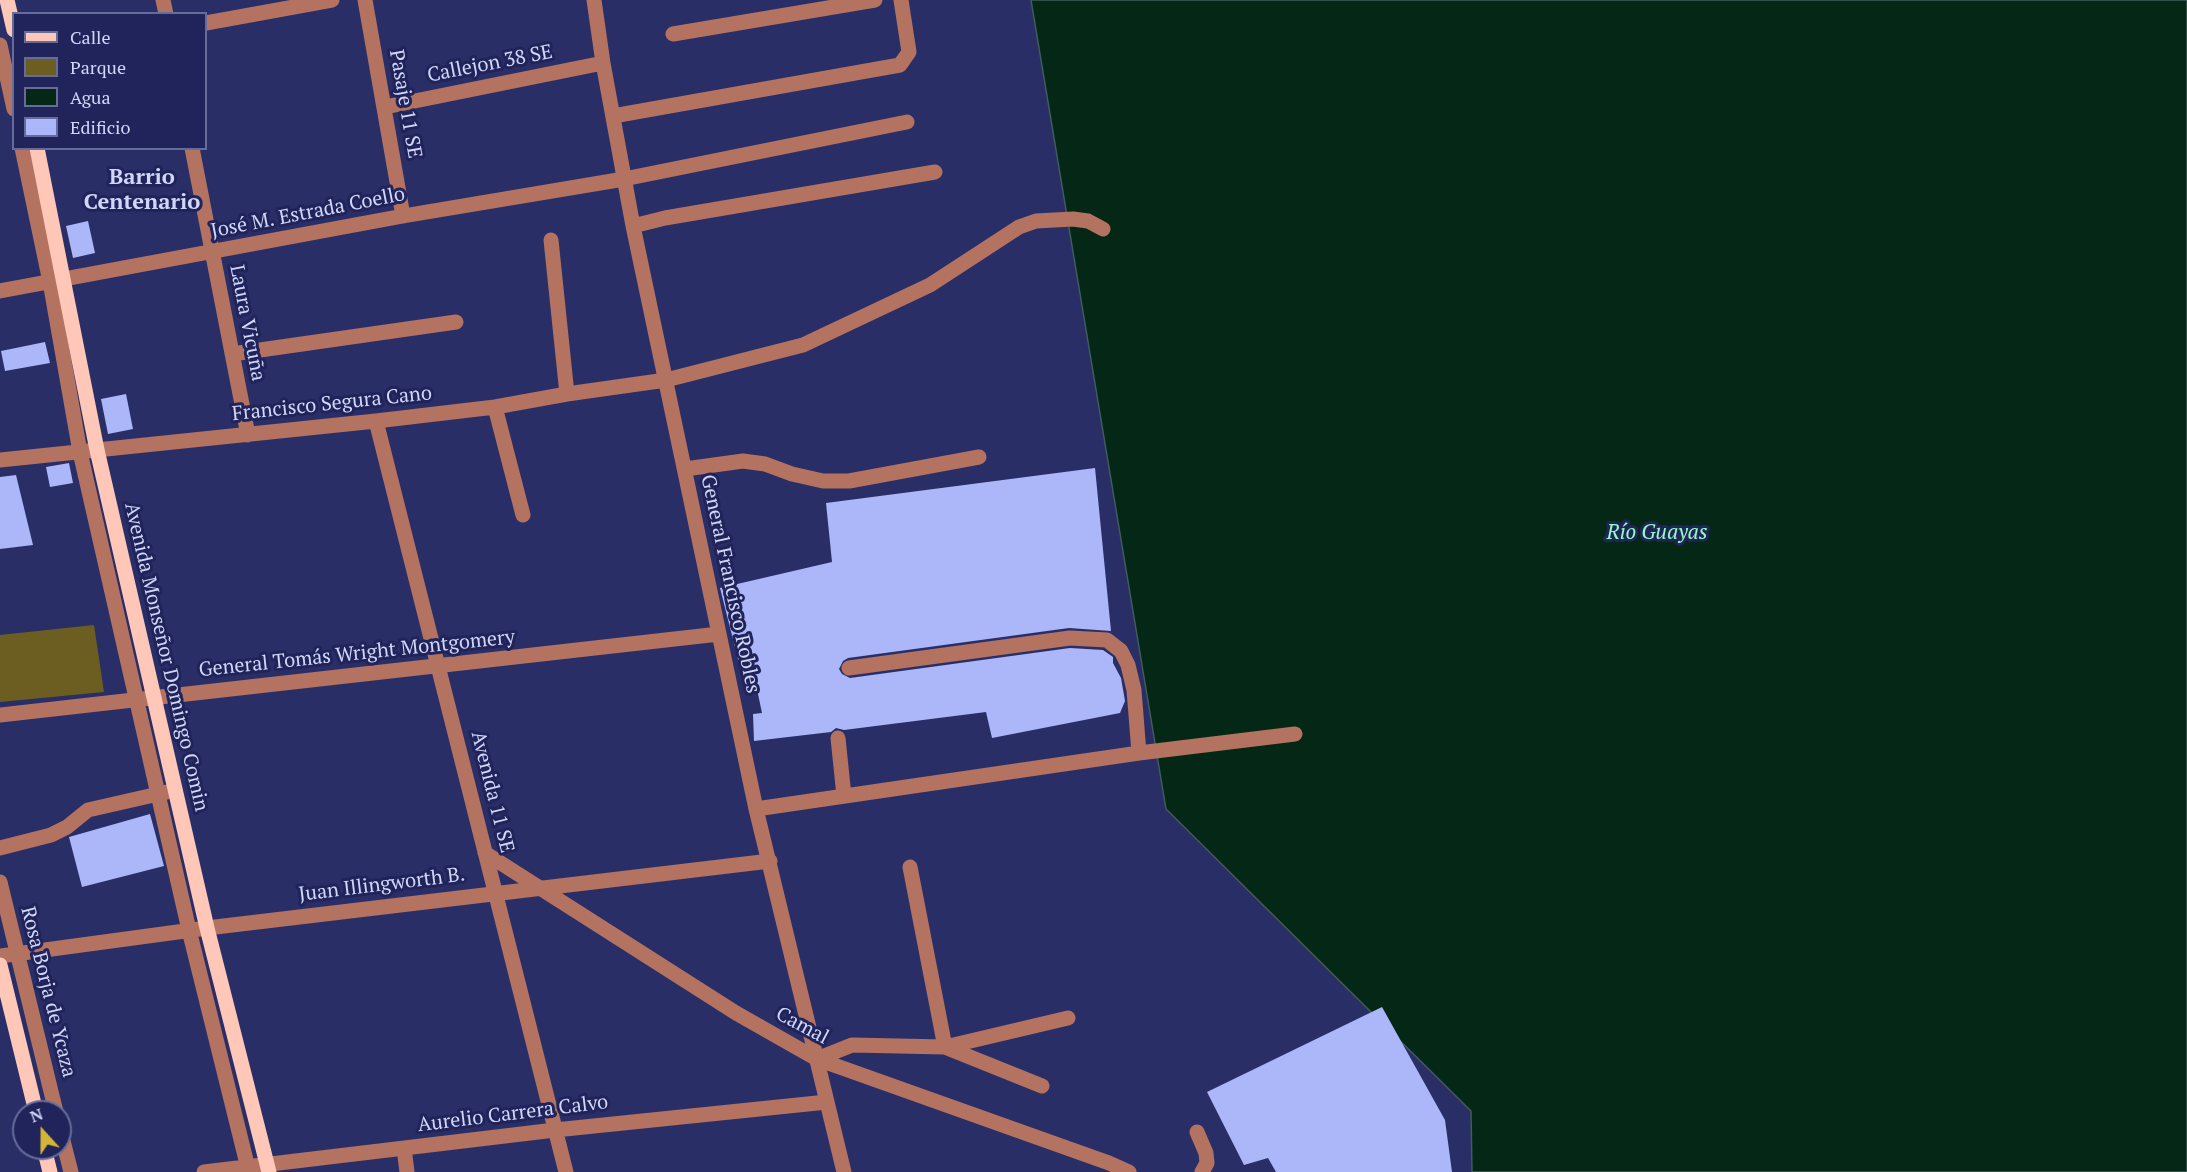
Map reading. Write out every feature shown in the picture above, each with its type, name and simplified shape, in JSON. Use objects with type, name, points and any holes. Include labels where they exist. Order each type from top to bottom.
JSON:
[{"type":"main road","points":[[8,0],[12,20]]},
{"type":"main road","name":"Avenida Monseñor Domingo Comin","points":[[37,150],[57,281],[207,928],[268,1168]]},
{"type":"main road","name":"Rosa Borja de Ycaza","points":[[0,965],[33,1100]]},
{"type":"street","points":[[207,23],[332,0]]},
{"type":"street","name":"Pasaje 11 SE","points":[[365,0],[402,216]]},
{"type":"street","name":"General Francisco Robles","points":[[594,0],[603,63],[633,226],[756,809],[844,1172]]},
{"type":"street","points":[[673,34],[875,0]]},
{"type":"street","points":[[613,116],[900,65],[909,52],[901,0]]},
{"type":"street","points":[[0,45],[6,61],[12,97]]},
{"type":"street","name":"Callejon 38 SE","points":[[385,107],[603,63]]},
{"type":"street","name":"José M. Estrada Coello","points":[[0,291],[402,216],[624,179],[907,122]]},
{"type":"street","name":"Avenida Monseñor Domingo Comin","points":[[23,150],[57,281],[80,452],[157,794],[248,1169]]},
{"type":"street","name":"Laura Vicuña","points":[[192,150],[248,435]]},
{"type":"street","points":[[633,226],[665,218],[935,172]]},
{"type":"street","name":"Francisco Segura Cano","points":[[0,460],[376,422],[495,407],[666,380],[803,345],[930,285],[1018,227],[1036,221],[1073,219],[1088,221],[1103,229]]},
{"type":"street","points":[[551,240],[567,394]]},
{"type":"street","points":[[232,354],[456,322]]},
{"type":"street","points":[[495,407],[524,515]]},
{"type":"street","name":"Avenida 11 SE","points":[[376,422],[566,1172]]},
{"type":"street","points":[[685,469],[743,461],[765,464],[792,474],[823,481],[849,481],[979,457]]},
{"type":"street","name":"General Tomás Wright Montgomery","points":[[0,716],[719,634]]},
{"type":"street","points":[[849,668],[1070,638],[1107,640],[1121,651],[1128,665],[1134,690],[1139,753]]},
{"type":"street","points":[[756,809],[1139,753],[1294,734]]},
{"type":"street","points":[[838,738],[844,796]]},
{"type":"street","points":[[0,848],[51,835],[67,827],[88,810],[176,791]]},
{"type":"street","name":"Camal","points":[[485,853],[736,1013],[817,1059],[1130,1172]]},
{"type":"street","name":"Juan Illingworth B.","points":[[0,956],[189,930],[770,861]]},
{"type":"street","points":[[910,867],[945,1047]]},
{"type":"street","name":"Rosa Borja de Ycaza","points":[[0,882],[53,1100]]},
{"type":"street","points":[[817,1059],[852,1045],[945,1047],[1068,1018]]},
{"type":"street","points":[[945,1047],[1042,1086]]},
{"type":"street","name":"Aurelio Carrera Calvo","points":[[204,1172],[268,1168],[404,1148],[555,1130],[827,1102]]},
{"type":"street","points":[[1197,1132],[1206,1153],[1206,1171]]},
{"type":"street","points":[[404,1148],[407,1172]]},
{"type":"green space","points":[[94,625],[104,692],[0,702],[0,635]]},
{"type":"water","name":"Río Guayas","points":[[1031,0],[2187,0],[2187,1172],[1472,1172],[1471,1111],[1166,809]]},
{"type":"building","points":[[88,221],[95,253],[73,258],[66,226]]},
{"type":"building","points":[[45,342],[50,363],[5,371],[1,351]]},
{"type":"building","points":[[126,394],[133,429],[108,434],[101,399]]},
{"type":"building","points":[[69,463],[73,483],[50,487],[46,467]]},
{"type":"building","points":[[1095,468],[1111,631],[1069,628],[848,658],[843,661],[839,669],[842,674],[850,678],[1070,648],[1103,650],[1113,657],[1113,663],[1121,678],[1125,701],[1120,713],[992,738],[986,712],[844,730],[836,728],[831,732],[754,741],[753,714],[762,713],[754,675],[742,675],[720,588],[832,562],[826,503]]},
{"type":"building","points":[[16,475],[33,545],[0,549],[0,477]]},
{"type":"building","points":[[150,814],[164,866],[82,887],[69,837]]},
{"type":"building","points":[[1382,1007],[1445,1120],[1452,1172],[1276,1172],[1268,1158],[1244,1165],[1207,1092]]},
{"type":"district","name":"Barrio Centenario","points":[[142,190]]}]
